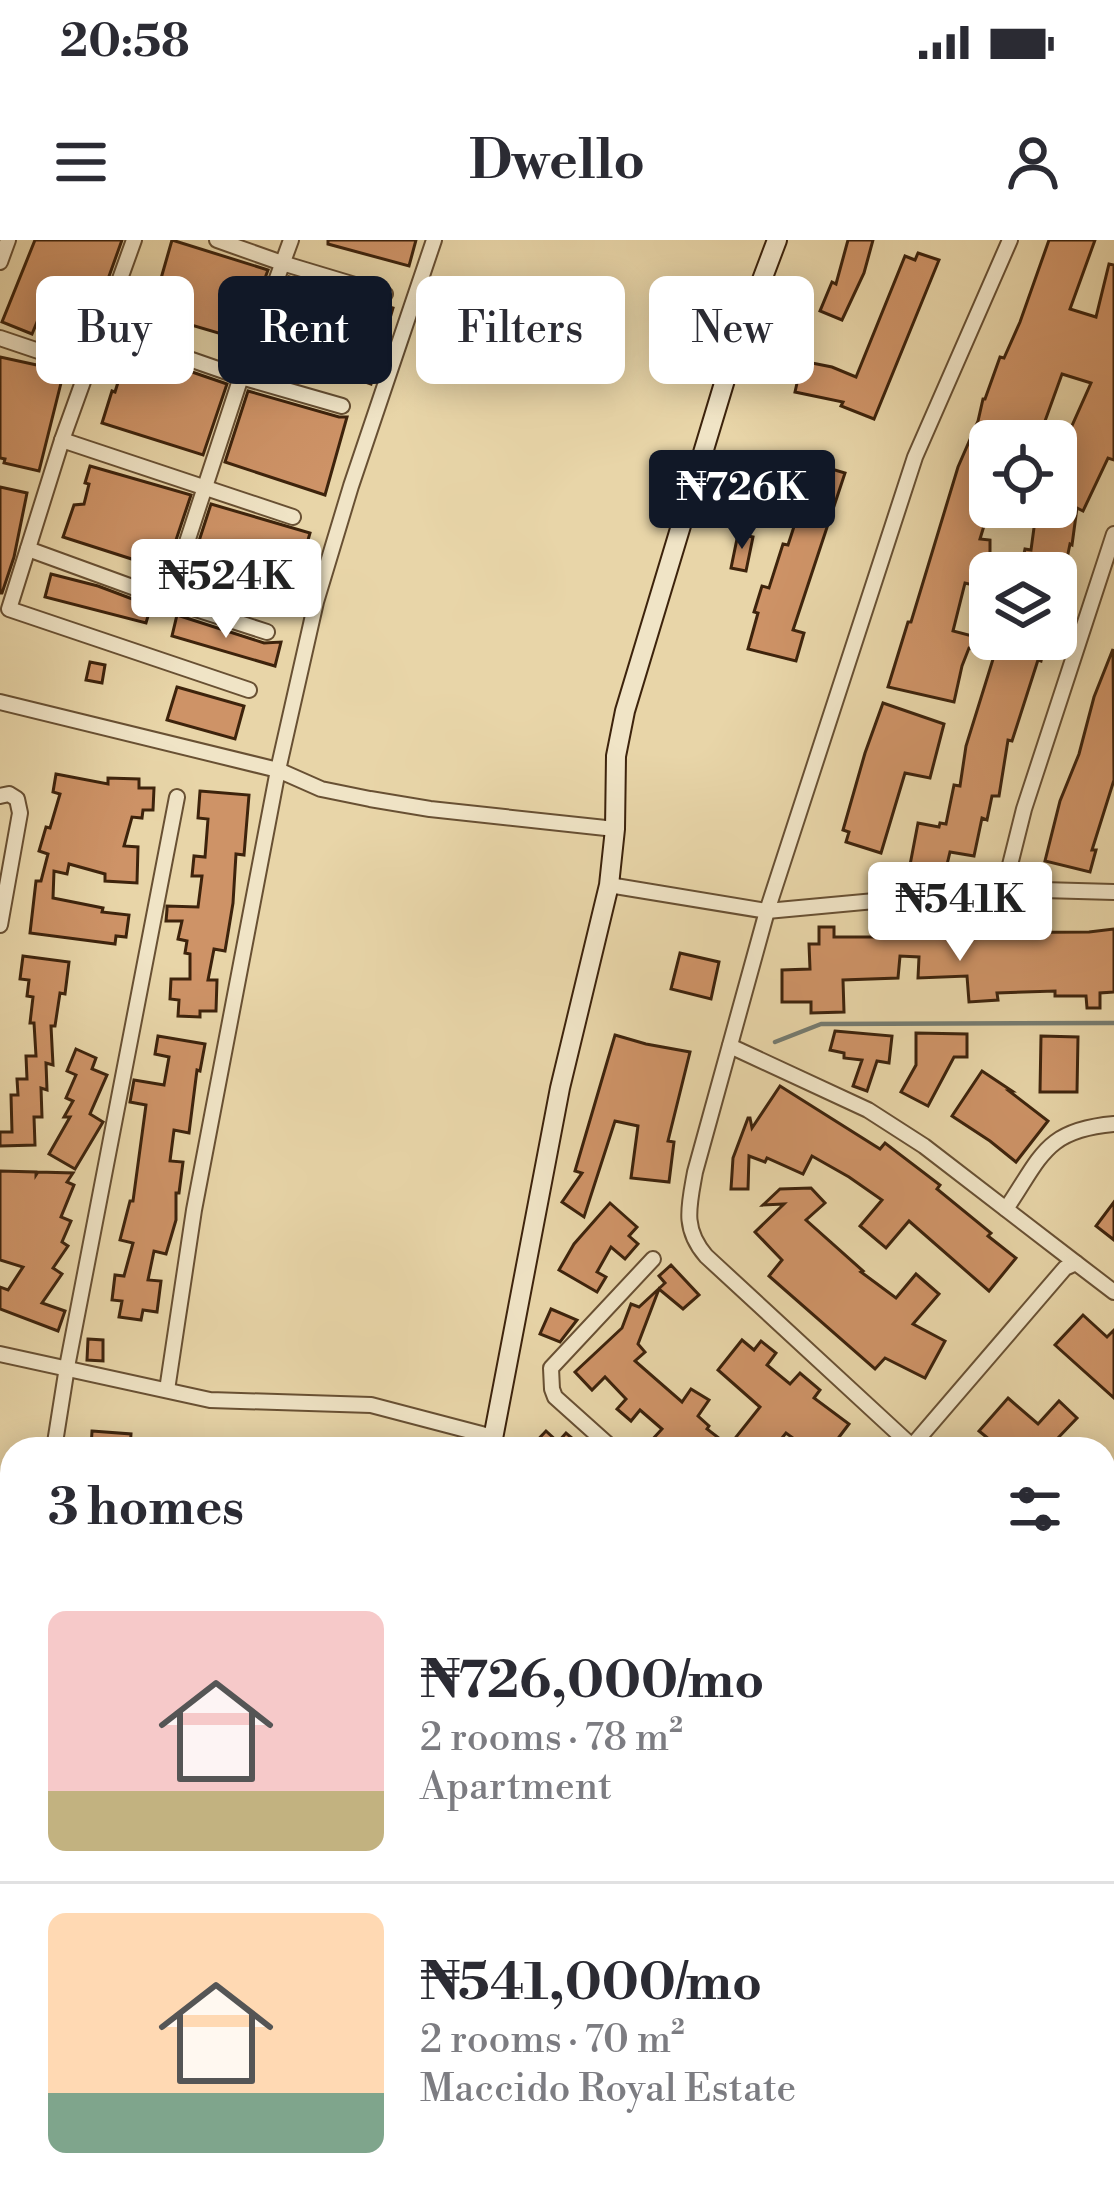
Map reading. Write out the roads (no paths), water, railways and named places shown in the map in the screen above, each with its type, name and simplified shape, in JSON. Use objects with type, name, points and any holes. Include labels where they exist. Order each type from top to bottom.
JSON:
[{"type":"street","points":[[0,262],[8,240]]},
{"type":"street","points":[[121,276],[134,240]]},
{"type":"street","points":[[217,240],[326,276]]},
{"type":"street","points":[[277,276],[291,240]]},
{"type":"street","points":[[167,1390],[194,1210],[278,770],[316,602],[434,240]]},
{"type":"street","points":[[493,1437],[555,1109],[609,885],[616,756],[625,710],[728,370],[777,240]]},
{"type":"street","points":[[901,1437],[694,1241],[689,1206],[767,911],[915,457],[1010,240]]},
{"type":"street","points":[[0,338],[36,350]]},
{"type":"street","points":[[82,384],[5,609],[249,690]]},
{"type":"street","points":[[168,600],[239,384]]},
{"type":"street","points":[[265,384],[342,406]]},
{"type":"street","points":[[62,440],[293,517]]},
{"type":"street","points":[[1004,889],[1024,808],[1114,534]]},
{"type":"street","points":[[28,549],[267,632]]},
{"type":"street","points":[[0,702],[278,770],[321,789],[430,809],[615,829]]},
{"type":"street","points":[[0,796],[9,794],[16,799],[20,813],[0,925]]},
{"type":"street","points":[[57,1437],[177,796]]},
{"type":"street","points":[[609,885],[767,911],[1004,889],[1114,892]]},
{"type":"street","points":[[730,1046],[868,1110],[924,1146],[1114,1292]]},
{"type":"street","points":[[1006,1208],[1052,1141],[1083,1126],[1114,1124]]},
{"type":"street","points":[[600,1437],[555,1397],[550,1367],[653,1259]]},
{"type":"street","points":[[922,1437],[1065,1268],[1076,1263]]},
{"type":"street","points":[[0,1354],[210,1400],[371,1405],[473,1437]]},
{"type":"waterway","points":[[775,1042],[821,1024],[1114,1023]]}]
